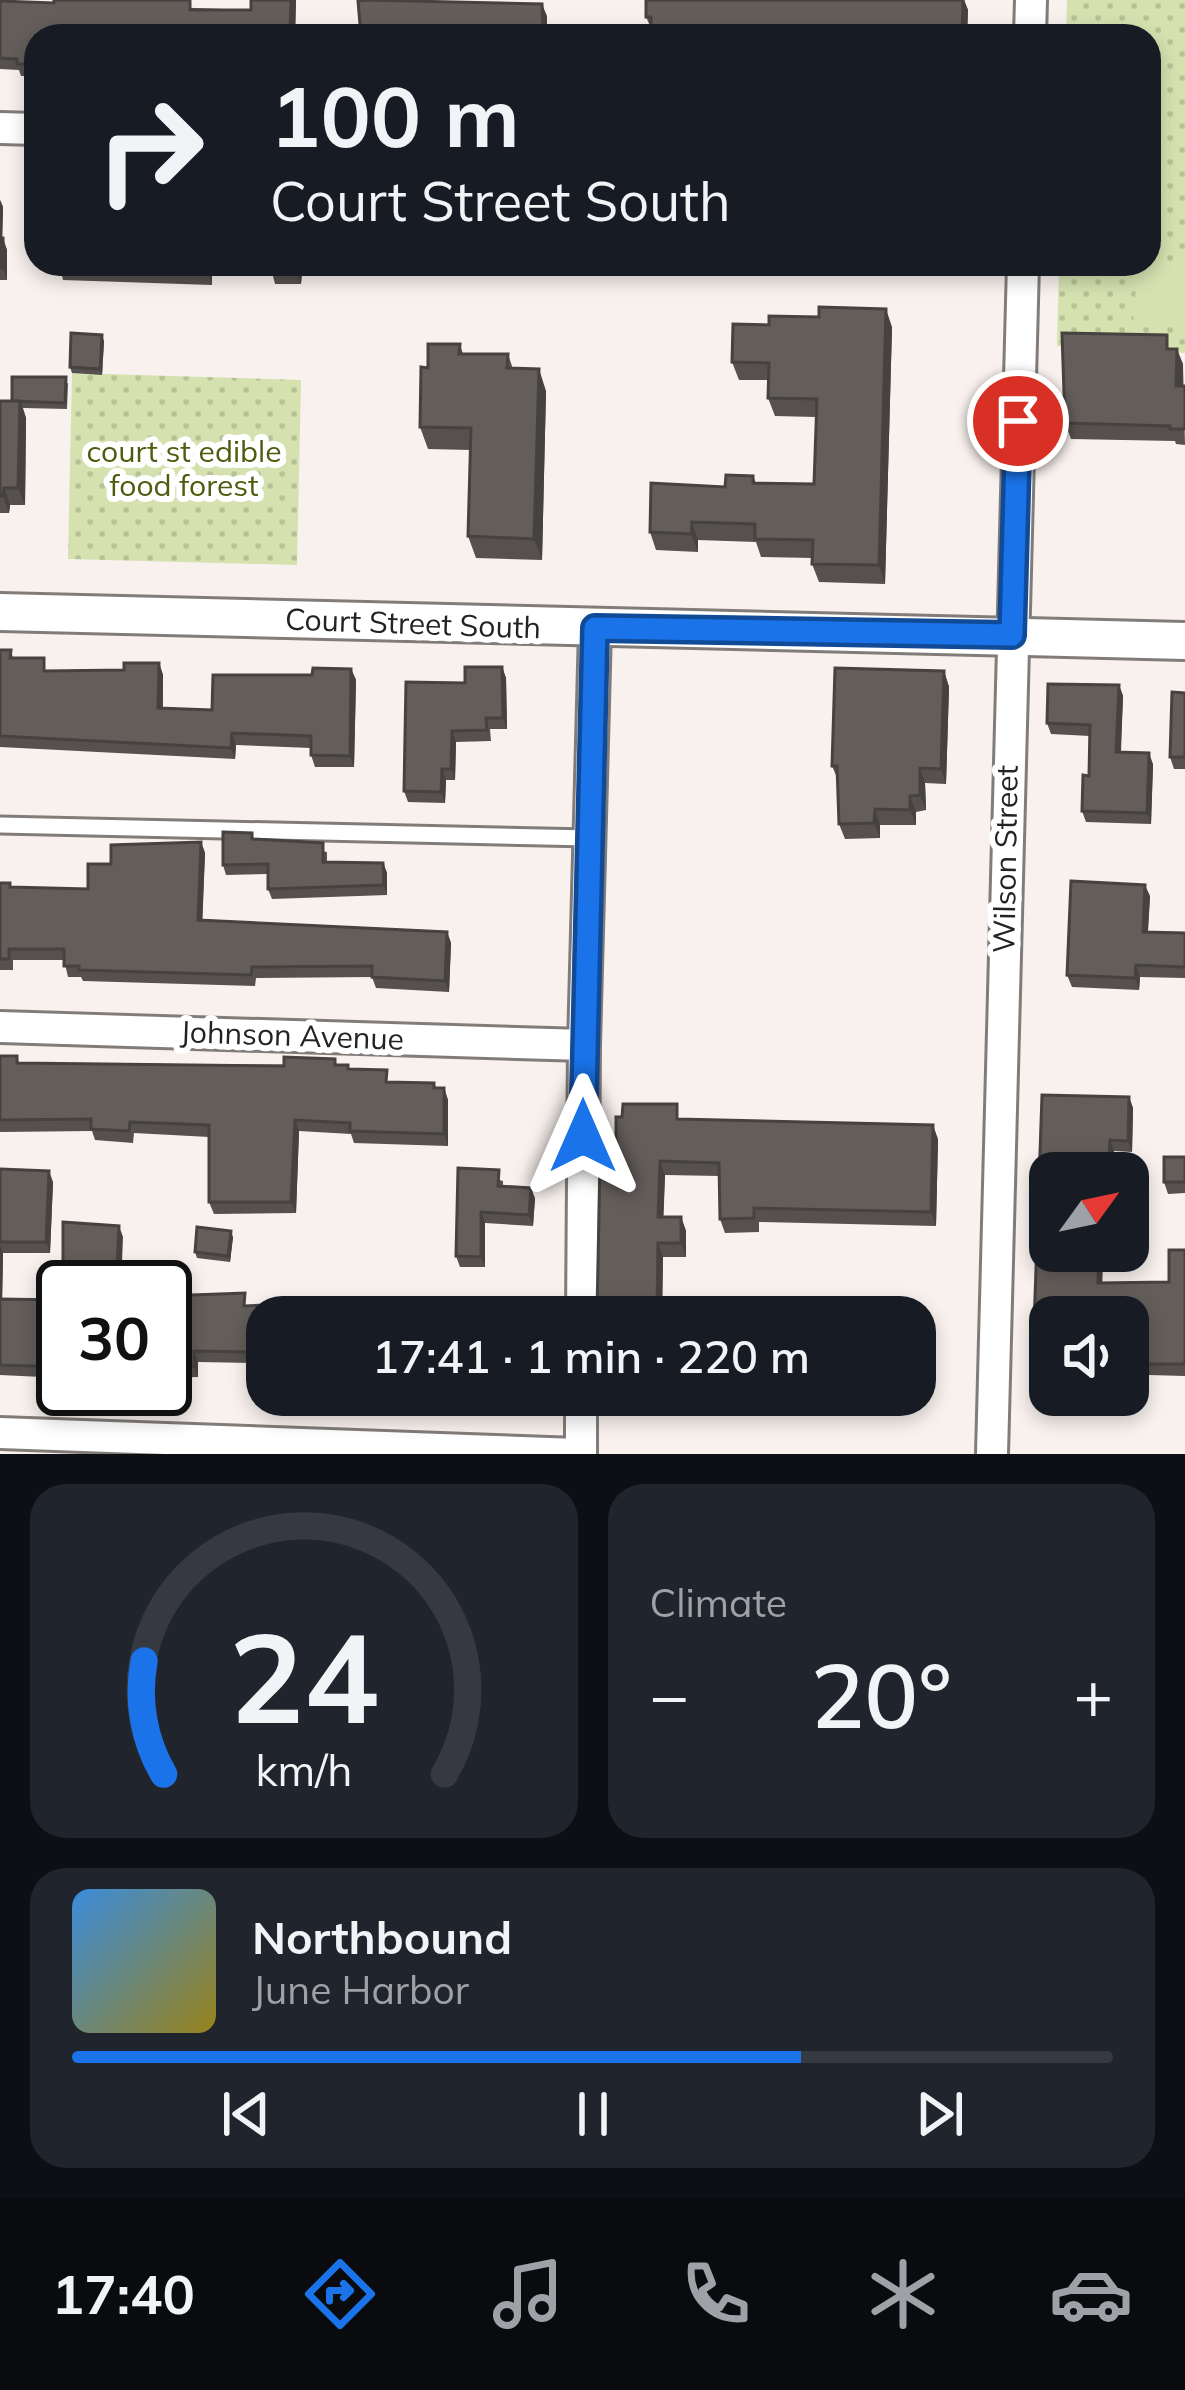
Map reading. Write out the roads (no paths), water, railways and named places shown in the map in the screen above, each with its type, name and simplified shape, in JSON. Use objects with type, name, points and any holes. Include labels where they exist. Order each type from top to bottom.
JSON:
[{"type":"street","name":"Wilson Street","points":[[992,1454],[1023,276]]},
{"type":"street","name":"Court Street South","points":[[0,612],[1185,640]]},
{"type":"street","points":[[582,1296],[595,628]]},
{"type":"street","name":"Johnson Avenue","points":[[0,1027],[584,1045]]},
{"type":"street","points":[[0,1433],[579,1454],[580,1416]]},
{"type":"lane","points":[[0,825],[589,838]]},
{"type":"park label","name":"court st edible food forest","points":[[184,469]]}]
